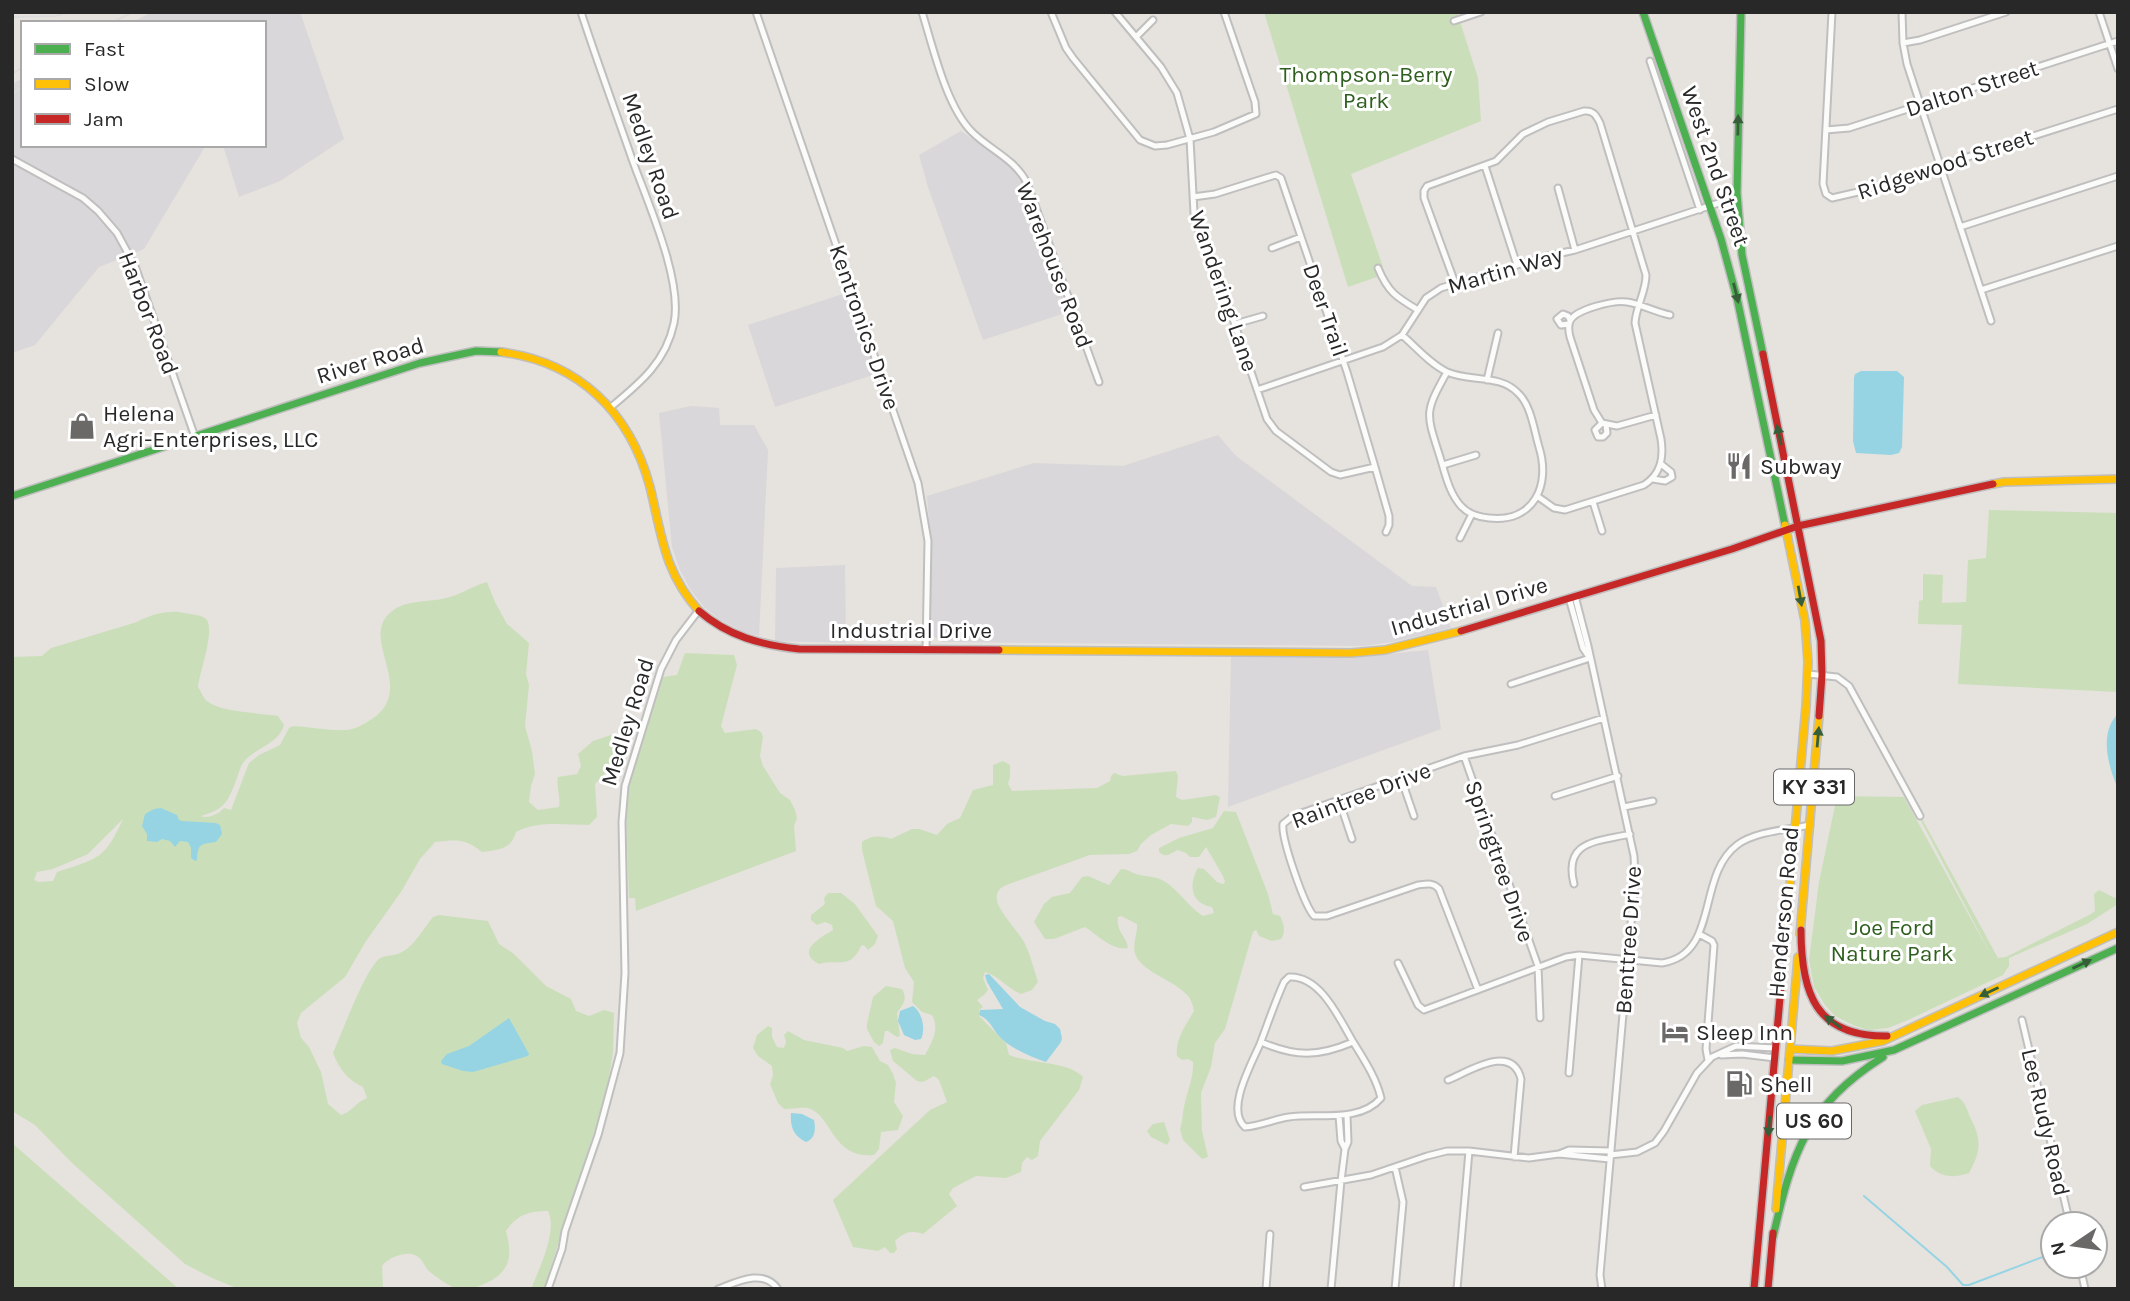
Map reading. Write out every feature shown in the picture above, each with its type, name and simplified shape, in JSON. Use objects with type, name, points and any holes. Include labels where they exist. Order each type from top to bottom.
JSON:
[{"type":"main road","name":"West 2nd Street","points":[[1643,12],[1710,206],[1729,266],[1745,334]]},
{"type":"main road","name":"Henderson Road","points":[[1741,12],[1737,197],[1739,230],[1749,294],[1819,629],[1822,675],[1768,1289]]},
{"type":"main road","name":"Henderson Road","points":[[1745,334],[1805,621],[1808,674],[1754,1289]]},
{"type":"main road","name":"River Road","points":[[12,496],[452,355],[491,351],[526,356],[580,380],[611,407]]},
{"type":"main road","points":[[611,407],[626,428],[640,457],[671,570],[683,592],[699,610]]},
{"type":"main road","name":"Industrial Drive","points":[[699,610],[724,630],[766,647],[1351,653],[1373,651],[1435,639],[1732,549],[1798,526],[2004,482],[2118,479]]},
{"type":"main road","points":[[1776,1048],[1818,1051],[1851,1049],[1883,1041],[2118,929]]},
{"type":"main road","points":[[1801,930],[1806,985],[1821,1012],[1853,1033],[1873,1037],[1898,1035]]},
{"type":"main road","name":"US 60","points":[[1773,1237],[1791,1165],[1807,1132],[1821,1110],[1857,1073],[1909,1044],[2118,948]]},
{"type":"main road","points":[[1775,1058],[1812,1062],[1850,1060],[1909,1044]]},
{"type":"street","name":"Kentronics Drive","points":[[756,12],[918,483],[928,541],[926,650]]},
{"type":"street","name":"Warehouse Road","points":[[922,12],[957,111],[972,132],[1013,163],[1027,183],[1099,382]]},
{"type":"street","points":[[1051,12],[1073,58],[1140,140],[1155,146],[1214,132],[1253,116],[1256,110],[1224,12]]},
{"type":"street","name":"Wandering Lane","points":[[1115,12],[1174,86],[1190,139],[1197,227],[1214,263],[1267,419],[1276,431],[1326,469],[1340,475],[1375,467]]},
{"type":"street","points":[[1454,21],[1481,12]]},
{"type":"street","name":"Ridgewood Street","points":[[1832,12],[1823,184],[1826,194],[1832,198],[2118,109]]},
{"type":"street","points":[[1902,12],[1907,64],[1991,321]]},
{"type":"street","points":[[1903,43],[2006,12]]},
{"type":"street","points":[[2099,12],[2118,69]]},
{"type":"street","name":"Medley Road","points":[[581,13],[664,249],[675,297],[674,325],[669,342],[657,363],[645,379],[611,407]]},
{"type":"street","points":[[1136,37],[1153,20]]},
{"type":"street","name":"Dalton Street","points":[[1826,130],[1849,128],[2118,41]]},
{"type":"street","name":"West 2nd Street","points":[[1650,61],[1700,210]]},
{"type":"street","points":[[1656,79],[1665,77]]},
{"type":"street","points":[[1455,283],[1424,194],[1427,186],[1501,158],[1517,138],[1548,122],[1588,111],[1595,114],[1646,275],[1645,291],[1635,317],[1663,451],[1661,464],[1653,479],[1639,488],[1571,509],[1559,510],[1536,496]]},
{"type":"street","name":"Harbor Road","points":[[12,159],[83,198],[117,233],[135,267],[194,437]]},
{"type":"street","points":[[1485,166],[1517,265]]},
{"type":"street","name":"Deer Trail","points":[[1193,197],[1216,194],[1279,176],[1343,360],[1389,516],[1390,525],[1386,532]]},
{"type":"street","points":[[1961,227],[2118,176]]},
{"type":"street","points":[[1558,188],[1575,250]]},
{"type":"street","name":"Martin Way","points":[[1402,335],[1430,293],[1455,283],[1633,232],[1737,197]]},
{"type":"street","points":[[1272,248],[1301,237]]},
{"type":"street","points":[[1981,290],[2118,246]]},
{"type":"street","points":[[1378,268],[1390,291],[1418,310]]},
{"type":"street","points":[[1656,415],[1617,426],[1604,424],[1594,410],[1570,337],[1570,322],[1582,311],[1624,301],[1670,315]]},
{"type":"street","points":[[1235,324],[1263,316]]},
{"type":"street","points":[[1488,380],[1498,333]]},
{"type":"street","points":[[1257,390],[1383,347],[1402,335],[1447,372],[1501,383],[1512,388],[1525,401],[1543,459],[1543,480],[1536,496],[1525,510],[1511,517],[1492,519],[1472,514],[1456,500],[1430,425],[1429,410],[1433,397],[1447,372]]},
{"type":"street","points":[[1443,465],[1476,455]]},
{"type":"street","points":[[1653,479],[1665,481],[1672,477],[1671,472],[1661,464]]},
{"type":"street","points":[[1593,502],[1602,531]]},
{"type":"street","points":[[1460,538],[1472,514]]},
{"type":"street","name":"Benttree Drive","points":[[1572,597],[1590,658],[1625,807],[1635,878],[1600,1275],[1602,1289]]},
{"type":"street","name":"Medley Road","points":[[548,1289],[602,1124],[620,1053],[625,973],[622,822],[625,786],[661,669],[676,640],[699,610]]},
{"type":"street","points":[[1511,684],[1590,658]]},
{"type":"street","points":[[1808,674],[1837,677],[1849,686],[1920,816]]},
{"type":"street","name":"Raintree Drive","points":[[1478,990],[1439,889],[1433,884],[1418,885],[1317,917],[1311,913],[1282,832],[1283,824],[1293,816],[1464,756],[1518,745],[1604,718]]},
{"type":"street","name":"Springtree Drive","points":[[1464,756],[1538,966],[1540,1018]]},
{"type":"street","points":[[1555,796],[1618,776]]},
{"type":"street","points":[[1401,778],[1414,816]]},
{"type":"street","points":[[1339,800],[1352,839]]},
{"type":"street","points":[[1625,807],[1653,801]]},
{"type":"street","points":[[1398,963],[1418,1005],[1424,1010],[1566,957],[1579,955],[1662,963],[1674,961],[1690,951],[1699,934],[1717,873],[1727,855],[1737,845],[1749,839],[1810,825]]},
{"type":"street","points":[[1574,884],[1571,865],[1580,849],[1630,834]]},
{"type":"street","points":[[1699,934],[1712,941],[1714,946],[1706,1049],[1708,1060]]},
{"type":"street","points":[[1569,1073],[1579,955]]},
{"type":"street","points":[[1293,976],[1310,984],[1339,1016],[1365,1061],[1381,1098],[1370,1106],[1347,1115],[1293,1116],[1252,1126],[1243,1125],[1239,1115],[1240,1093],[1261,1042],[1284,982],[1293,976]]},
{"type":"street","name":"Lee Rudy Road","points":[[2022,1020],[2067,1210]]},
{"type":"street","points":[[1261,1042],[1287,1051],[1310,1054],[1332,1051],[1353,1042]]},
{"type":"street","points":[[1304,1187],[1341,1181],[1435,1154],[1469,1151],[1539,1158],[1559,1154],[1637,1153],[1656,1143],[1697,1073],[1708,1060],[1736,1046],[1776,1048]]},
{"type":"street","points":[[1718,1055],[1742,1054],[1775,1058]]},
{"type":"street","points":[[1448,1080],[1493,1061],[1510,1062],[1518,1069],[1521,1079],[1514,1157]]},
{"type":"street","points":[[1331,1289],[1341,1181],[1348,1142],[1347,1115]]},
{"type":"street","points":[[1339,1116],[1341,1141],[1345,1149]]},
{"type":"street","points":[[1457,1289],[1469,1151]]},
{"type":"street","points":[[1395,1167],[1403,1202],[1395,1289]]},
{"type":"street","points":[[1266,1289],[1270,1234]]},
{"type":"street","points":[[718,1289],[760,1277],[770,1280],[778,1289]]},
{"type":"shaded area","points":[[152,12],[300,12],[344,139],[280,181],[239,197],[224,147],[266,147],[266,21],[134,21]]},
{"type":"shaded area","points":[[21,79],[21,147],[205,147],[144,249],[99,267],[35,345],[12,353],[14,89],[12,84]]},
{"type":"shaded area","points":[[961,131],[1014,168],[1021,179],[1068,312],[983,340],[919,155]]},
{"type":"shaded area","points":[[849,292],[876,374],[775,407],[748,325]]},
{"type":"shaded area","points":[[691,406],[719,408],[720,425],[754,425],[768,450],[759,636],[744,632],[719,619],[704,607],[690,589],[672,547],[659,413]]},
{"type":"shaded area","points":[[1218,435],[1236,456],[1412,586],[1436,587],[1451,628],[1364,646],[941,642],[930,633],[930,537],[927,496],[1034,463],[1123,466]]},
{"type":"shaded area","points":[[845,565],[846,643],[775,641],[776,568]]},
{"type":"shaded area","points":[[1428,650],[1441,729],[1228,807],[1231,656],[1359,657]]},
{"type":"green space","name":"Thompson-Berry Park","points":[[1264,12],[1457,12],[1478,78],[1481,121],[1351,174],[1383,267],[1375,270],[1377,277],[1348,287]]},
{"type":"green space","points":[[1989,510],[2118,513],[2118,692],[1958,684],[1962,625],[1918,624],[1919,601],[1923,600],[1923,574],[1943,575],[1942,603],[1966,602],[1968,560],[1986,558]]},
{"type":"green space","points":[[487,582],[507,624],[529,643],[525,726],[535,774],[529,802],[538,810],[559,807],[558,777],[577,774],[581,766],[578,754],[593,741],[614,734],[618,741],[618,759],[595,784],[597,817],[589,825],[552,824],[525,828],[516,832],[507,846],[493,851],[482,852],[460,841],[435,842],[420,859],[345,977],[301,1013],[297,1023],[301,1038],[309,1047],[321,1072],[328,1104],[341,1115],[345,1114],[367,1098],[363,1087],[345,1073],[333,1053],[360,989],[379,959],[405,950],[433,917],[439,915],[488,921],[499,944],[514,954],[546,986],[571,999],[576,1011],[589,1016],[604,1010],[614,1013],[613,1052],[607,1091],[544,1289],[531,1289],[549,1239],[551,1229],[548,1211],[529,1213],[514,1221],[506,1231],[509,1259],[506,1266],[497,1277],[472,1288],[461,1290],[451,1286],[430,1272],[418,1257],[407,1254],[391,1258],[382,1266],[383,1289],[239,1289],[185,1264],[72,1163],[35,1125],[12,1111],[12,657],[42,656],[51,648],[160,613],[179,612],[205,618],[209,631],[198,687],[204,698],[221,708],[278,716],[284,725],[272,742],[243,763],[225,803],[201,816],[204,817],[216,814],[224,808],[231,810],[249,763],[280,745],[289,728],[350,729],[372,719],[385,707],[390,693],[390,679],[381,636],[383,623],[391,612],[409,603],[448,598]],"holes":[[[123,819],[111,843],[99,856],[57,872],[53,881],[34,880],[37,872],[53,869],[88,854]]]},
{"type":"green space","points":[[685,653],[734,655],[737,665],[721,726],[725,733],[756,729],[761,732],[763,737],[760,756],[763,766],[780,793],[790,800],[795,810],[796,851],[636,911],[635,898],[629,898],[627,791],[663,677],[677,675]]},
{"type":"green space","points":[[1003,761],[1010,765],[1008,784],[1012,791],[1097,788],[1110,781],[1114,773],[1123,776],[1176,771],[1176,797],[1182,800],[1216,795],[1220,797],[1216,817],[1207,820],[1192,817],[1188,826],[1171,824],[1151,835],[1137,851],[1129,854],[1090,855],[1000,889],[997,894],[998,905],[1026,946],[1038,982],[1032,990],[1021,994],[985,972],[983,978],[988,990],[977,1000],[983,1007],[979,1010],[979,1016],[1006,1043],[1009,1055],[1058,1065],[1076,1072],[1083,1077],[1079,1090],[1040,1141],[1038,1156],[1032,1160],[1027,1157],[1022,1163],[1021,1172],[1006,1178],[976,1176],[953,1188],[949,1194],[957,1206],[923,1234],[911,1232],[899,1238],[895,1241],[897,1249],[894,1253],[890,1253],[885,1247],[878,1251],[853,1247],[833,1200],[930,1110],[947,1102],[939,1080],[934,1076],[923,1082],[917,1081],[893,1061],[890,1050],[895,1048],[925,1055],[934,1035],[935,1025],[932,1015],[922,1012],[912,1002],[914,982],[905,968],[893,921],[876,906],[862,842],[876,837],[891,839],[912,829],[937,835],[947,824],[960,818],[973,790],[993,785],[993,765]]},
{"type":"green space","name":"Joe Ford Nature Park","points":[[1837,796],[1904,797],[1993,959],[1918,815],[1998,958],[2006,957],[2091,914],[2095,911],[2094,894],[2099,890],[2115,898],[2118,894],[2118,904],[2087,924],[2009,958],[2009,966],[2003,975],[1908,1020],[1888,1028],[1869,1030],[1855,1026],[1835,1016],[1825,1005],[1814,987],[1809,960],[1819,882]]},
{"type":"green space","points":[[1224,811],[1236,812],[1268,894],[1273,914],[1280,916],[1284,931],[1281,939],[1272,941],[1259,936],[1256,930],[1253,932],[1225,1029],[1215,1043],[1211,1067],[1201,1093],[1202,1131],[1208,1157],[1202,1159],[1183,1140],[1180,1129],[1193,1068],[1193,1062],[1177,1056],[1179,1038],[1194,1011],[1189,997],[1140,962],[1134,948],[1137,924],[1121,916],[1118,917],[1119,927],[1128,948],[1111,945],[1085,927],[1054,939],[1045,939],[1034,922],[1044,904],[1052,897],[1070,893],[1082,877],[1088,876],[1109,885],[1121,869],[1161,879],[1203,916],[1214,913],[1212,907],[1196,898],[1192,887],[1198,868],[1204,869],[1217,882],[1225,882],[1206,847],[1199,857],[1190,857],[1178,850],[1164,855],[1159,852],[1159,848],[1179,838],[1213,828]]},
{"type":"green space","points":[[828,893],[841,893],[855,904],[878,936],[875,944],[868,950],[864,945],[861,946],[857,954],[848,961],[819,964],[809,954],[810,949],[817,940],[833,930],[832,925],[825,922],[817,925],[811,920],[811,915],[825,904],[824,898]]},
{"type":"green space","points":[[886,986],[902,989],[905,999],[897,1013],[900,1036],[885,1031],[883,1043],[879,1046],[874,1042],[867,1024],[873,997]]},
{"type":"green space","points":[[768,1026],[772,1028],[772,1037],[777,1047],[784,1048],[784,1035],[788,1031],[804,1040],[847,1051],[864,1046],[872,1047],[880,1061],[888,1065],[896,1083],[894,1102],[903,1116],[898,1130],[881,1132],[879,1149],[874,1155],[849,1150],[815,1112],[807,1108],[784,1109],[778,1103],[770,1084],[772,1066],[758,1056],[753,1048],[757,1035]]},
{"type":"green space","points":[[1958,1097],[1965,1105],[1975,1128],[1978,1147],[1976,1160],[1969,1173],[1948,1176],[1930,1166],[1931,1149],[1915,1111],[1922,1105]]},
{"type":"green space","points":[[1164,1122],[1170,1140],[1167,1145],[1151,1137],[1147,1131],[1153,1124]]},
{"type":"green space","points":[[12,1143],[179,1289],[12,1289]]},
{"type":"water","points":[[1861,371],[1897,371],[1904,377],[1902,447],[1899,453],[1856,453],[1853,441],[1854,378],[1855,374]]},
{"type":"water","points":[[2116,716],[2118,789],[2107,752],[2108,733]]},
{"type":"water","points":[[161,808],[177,815],[182,821],[216,823],[220,825],[222,834],[216,842],[201,845],[195,861],[191,858],[188,842],[180,841],[175,847],[170,841],[162,839],[157,842],[147,841],[147,834],[142,826],[145,814]]},
{"type":"water","points":[[989,974],[1020,1007],[1060,1029],[1061,1042],[1046,1062],[1008,1044],[988,1021],[979,1015],[980,1010],[1003,1009],[987,982],[985,975]]},
{"type":"water","points":[[913,1006],[921,1016],[923,1026],[921,1039],[915,1040],[904,1035],[898,1021],[900,1011]]},
{"type":"water","points":[[509,1018],[528,1056],[473,1072],[442,1064],[441,1061],[447,1054],[469,1046]]},
{"type":"water","points":[[791,1113],[802,1114],[814,1120],[814,1133],[809,1141],[802,1140],[795,1134]]},
{"type":"waterway","points":[[1864,1196],[1947,1267],[1963,1285],[2039,1258]]},
{"type":"railway","points":[[12,17],[55,16],[71,12]]},
{"type":"railway","points":[[115,21],[133,12]]},
{"type":"railway","points":[[12,74],[21,68]]},
{"type":"railway","points":[[12,94],[21,87]]},
{"type":"traffic: fast","points":[[1643,12],[1721,239],[1737,298],[1785,525]]},
{"type":"traffic: fast","points":[[1741,12],[1737,193],[1742,255],[1763,354]]},
{"type":"traffic: fast","points":[[12,496],[420,363],[476,351],[501,352]]},
{"type":"traffic: fast","points":[[1789,1060],[1842,1061],[1894,1050],[2118,948]]},
{"type":"traffic: fast","points":[[1773,1237],[1788,1180],[1807,1134],[1836,1094],[1883,1057]]},
{"type":"traffic: slow","points":[[501,352],[529,358],[577,379],[615,414],[641,460],[671,568],[699,611]]},
{"type":"traffic: slow","points":[[1993,484],[2118,479]]},
{"type":"traffic: slow","points":[[1784,953],[1808,662],[1805,621],[1785,525]]},
{"type":"traffic: slow","points":[[999,650],[1351,653],[1385,650],[1461,631]]},
{"type":"traffic: slow","points":[[1800,934],[1819,716]]},
{"type":"traffic: slow","points":[[1790,1049],[1832,1051],[1883,1041],[2118,932]]},
{"type":"traffic: slow","points":[[1776,1209],[1798,957]]},
{"type":"traffic: jam","points":[[1763,354],[1821,641],[1819,716]]},
{"type":"traffic: jam","points":[[1461,631],[1732,549],[1798,526],[1993,484]]},
{"type":"traffic: jam","points":[[699,611],[722,627],[746,638],[799,649],[999,650]]},
{"type":"traffic: jam","points":[[1801,930],[1804,973],[1817,1007],[1843,1029],[1887,1036]]},
{"type":"traffic: jam","points":[[1754,1289],[1784,953]]},
{"type":"traffic: jam","points":[[1768,1289],[1773,1233]]},
{"type":"place","name":"Helena Agri-Enterprises, LLC","points":[[82,426]]},
{"type":"place","name":"Subway","points":[[1739,466]]},
{"type":"place","name":"Sleep Inn","points":[[1675,1032]]},
{"type":"place","name":"Shell","points":[[1739,1084]]}]
